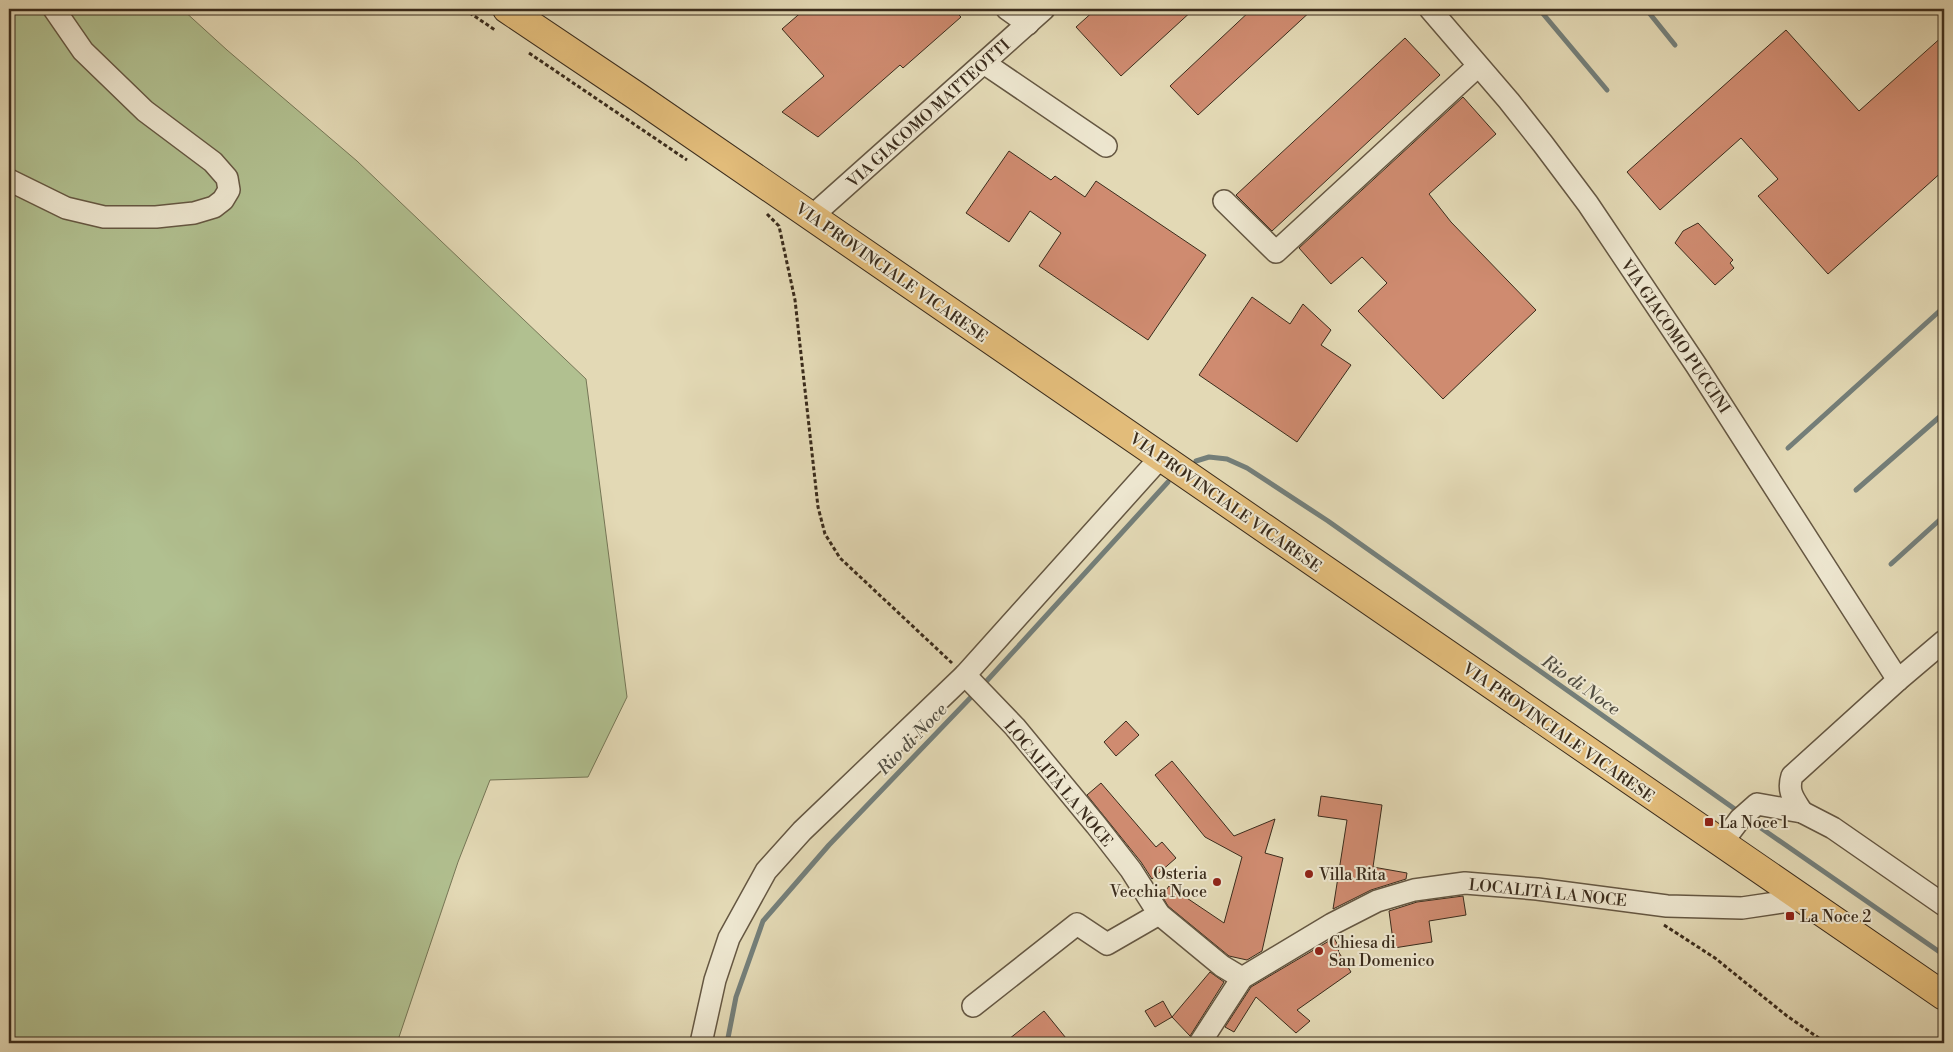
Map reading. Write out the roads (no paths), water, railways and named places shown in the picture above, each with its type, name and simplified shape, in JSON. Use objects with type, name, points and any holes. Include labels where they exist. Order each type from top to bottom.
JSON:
[{"type":"main road","name":"VIA PROVINCIALE VICARESE","points":[[501,20],[811,216],[1944,996]]},
{"type":"street","points":[[9,180],[66,208],[104,217],[156,217],[194,213],[214,207],[223,200],[229,190],[227,178],[213,162],[145,111],[83,51],[54,9]]},
{"type":"street","points":[[1007,9],[1028,24]]},
{"type":"street","name":"VIA GIACOMO MATTEOTTI","points":[[811,216],[1044,9]]},
{"type":"street","name":"VIA GIACOMO PUCCINI","points":[[1430,9],[1543,144],[1618,248],[1717,397],[1898,680]]},
{"type":"street","points":[[984,63],[1106,146]]},
{"type":"street","points":[[1224,201],[1276,252],[1478,66]]},
{"type":"street","points":[[701,1043],[715,980],[729,938],[766,871],[802,831],[973,684],[1160,458]]},
{"type":"street","points":[[1802,812],[1790,794],[1792,776],[1944,641]]},
{"type":"street","name":"LOCALITÀ LA NOCE","points":[[973,684],[1015,727],[1096,825],[1131,870],[1159,914],[1222,966],[1242,978],[1332,924],[1377,901],[1414,890],[1465,883],[1537,888],[1667,906],[1742,908],[1803,899]]},
{"type":"street","points":[[1721,844],[1744,814],[1757,804],[1802,812],[1833,828],[1944,905]]},
{"type":"street","points":[[973,1006],[1076,924],[1107,944],[1159,914]]},
{"type":"street","points":[[1200,1043],[1242,978]]},
{"type":"waterway","points":[[1539,9],[1607,90]]},
{"type":"waterway","points":[[1646,9],[1675,45]]},
{"type":"waterway","points":[[1788,448],[1944,307]]},
{"type":"waterway","points":[[1856,490],[1944,413]]},
{"type":"waterway","name":"Rio di Noce","points":[[1196,461],[1209,457],[1227,459],[1247,468],[1328,521],[1739,812]]},
{"type":"waterway","name":"Rio di Noce","points":[[983,685],[1168,482]]},
{"type":"waterway","points":[[1891,564],[1944,516]]},
{"type":"waterway","name":"Rio di Noce","points":[[727,1043],[736,997],[763,921],[829,845],[975,693]]},
{"type":"waterway","name":"Rio di Noce","points":[[1748,819],[1944,955]]},
{"type":"place","name":"La Noce 1","points":[[1709,822]]},
{"type":"place","name":"Villa Rita","points":[[1309,874]]},
{"type":"place","name":"Osteria Vecchia Noce","points":[[1217,882]]},
{"type":"place","name":"La Noce 2","points":[[1790,916]]},
{"type":"place","name":"Chiesa di San Domenico","points":[[1319,951]]}]
